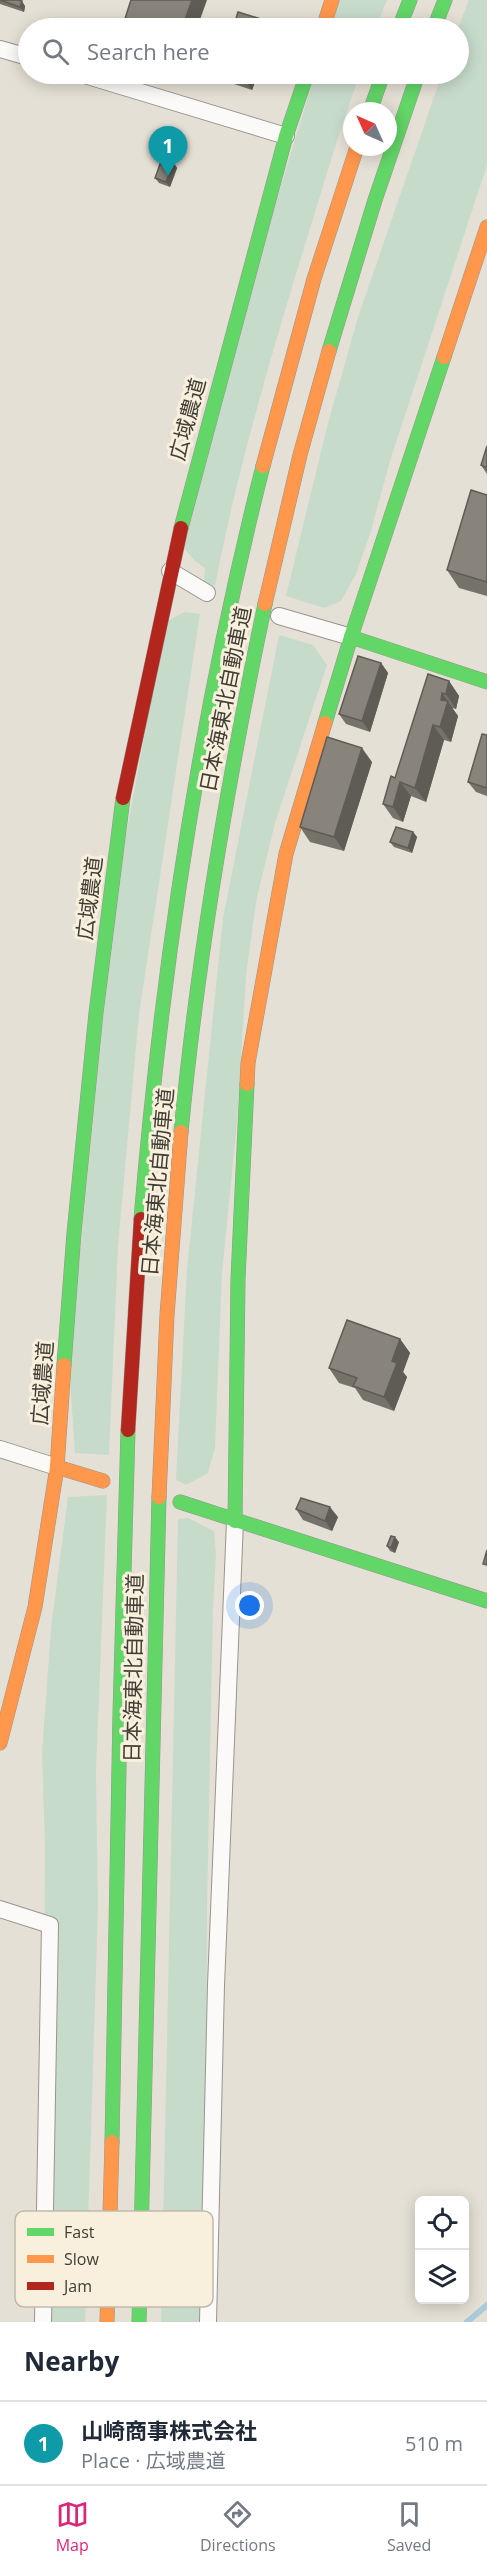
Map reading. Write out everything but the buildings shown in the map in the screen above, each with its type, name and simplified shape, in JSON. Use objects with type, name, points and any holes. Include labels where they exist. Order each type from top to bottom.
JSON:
[{"type":"main road","points":[[326,18],[332,0]]},
{"type":"main road","points":[[403,18],[410,0]]},
{"type":"main road","points":[[438,18],[445,0]]},
{"type":"main road","name":"広域農道","points":[[0,1743],[35,1607],[57,1467],[74,1233],[96,1012],[121,807],[170,571],[200,450],[286,136],[304,84]]},
{"type":"main road","points":[[372,102],[379,84]]},
{"type":"main road","name":"日本海東北自動車道","points":[[142,2211],[158,1501],[170,1271],[183,1111],[198,986],[214,867],[239,729],[259,625],[290,490],[340,308],[415,84]]},
{"type":"main road","name":"日本海東北自動車道","points":[[109,2211],[125,1509],[138,1265],[150,1107],[165,981],[183,857],[227,615],[290,365],[354,156]]},
{"type":"main road","points":[[235,1521],[238,1279],[248,1063],[286,854],[351,637],[487,227]]},
{"type":"main road","points":[[351,637],[487,682]]},
{"type":"main road","points":[[57,1467],[103,1481]]},
{"type":"main road","points":[[180,1502],[487,1601]]},
{"type":"main road","name":"日本海東北自動車道","points":[[107,2307],[107,2322]]},
{"type":"main road","name":"日本海東北自動車道","points":[[139,2307],[139,2322]]},
{"type":"street","points":[[0,49],[18,54]]},
{"type":"street","points":[[114,84],[286,136]]},
{"type":"street","points":[[170,571],[207,593]]},
{"type":"street","points":[[279,616],[351,637]]},
{"type":"street","points":[[0,1449],[57,1467]]},
{"type":"street","points":[[211,2211],[216,1985],[235,1521]]},
{"type":"street","points":[[0,1909],[50,1924],[45,2211]]},
{"type":"street","points":[[43,2307],[43,2322]]},
{"type":"street","points":[[208,2307],[208,2322]]},
{"type":"green space","points":[[337,0],[387,0],[380,18],[331,18]]},
{"type":"green space","points":[[469,0],[487,0],[487,165],[390,461],[371,531],[356,574],[341,601],[324,608],[286,596],[327,427],[358,317],[439,84],[469,84],[469,18],[462,18]]},
{"type":"green space","points":[[312,84],[357,84],[350,102],[343,102],[343,124],[264,384],[232,505],[215,586],[204,583],[205,568],[195,561],[182,546],[242,314]]},
{"type":"green space","points":[[184,612],[200,614],[139,1014],[118,1246],[109,1455],[75,1453],[69,1366],[115,896],[165,623]]},
{"type":"green space","points":[[279,635],[313,645],[327,665],[275,823],[256,902],[246,976],[237,1122],[222,1273],[215,1448],[208,1473],[186,1485],[176,1480],[187,1269],[223,918]]},
{"type":"green space","points":[[107,1495],[96,1773],[98,1907],[88,2211],[40,2211],[44,2066],[45,1846],[42,1753],[51,1628],[68,1497]]},
{"type":"green space","points":[[188,1518],[214,1531],[216,1555],[207,1908],[204,2211],[163,2211],[178,1519]]},
{"type":"green space","points":[[37,2307],[85,2307],[85,2322],[37,2322]]},
{"type":"green space","points":[[161,2307],[201,2307],[200,2322],[161,2322]]},
{"type":"waterway","points":[[467,2322],[487,2305]]},
{"type":"traffic: fast","points":[[403,18],[410,0]]},
{"type":"traffic: fast","points":[[438,18],[445,0]]},
{"type":"traffic: fast","points":[[181,528],[286,136],[304,84]]},
{"type":"traffic: fast","points":[[373,102],[379,84]]},
{"type":"traffic: fast","points":[[329,351],[375,200],[415,84]]},
{"type":"traffic: fast","points":[[325,723],[351,637],[444,357]]},
{"type":"traffic: fast","points":[[141,1219],[160,1029],[186,840],[220,653],[263,466]]},
{"type":"traffic: fast","points":[[181,1132],[205,933],[239,735],[265,604]]},
{"type":"traffic: fast","points":[[351,637],[487,682]]},
{"type":"traffic: fast","points":[[64,1365],[74,1233],[96,1013],[123,798]]},
{"type":"traffic: fast","points":[[235,1521],[238,1279],[247,1084]]},
{"type":"traffic: fast","points":[[112,2142],[128,1430]]},
{"type":"traffic: fast","points":[[142,2211],[159,1497]]},
{"type":"traffic: fast","points":[[180,1502],[487,1601]]},
{"type":"traffic: fast","points":[[139,2307],[139,2322]]},
{"type":"traffic: slow","points":[[326,18],[332,0]]},
{"type":"traffic: slow","points":[[263,466],[314,279],[354,156]]},
{"type":"traffic: slow","points":[[444,357],[487,227]]},
{"type":"traffic: slow","points":[[265,604],[300,455],[329,351]]},
{"type":"traffic: slow","points":[[247,1084],[248,1063],[286,854],[325,723]]},
{"type":"traffic: slow","points":[[159,1497],[167,1315],[181,1132]]},
{"type":"traffic: slow","points":[[0,1743],[35,1607],[57,1467],[64,1365]]},
{"type":"traffic: slow","points":[[57,1467],[103,1481]]},
{"type":"traffic: slow","points":[[110,2211],[112,2142]]},
{"type":"traffic: slow","points":[[107,2307],[107,2322]]},
{"type":"traffic: jam","points":[[123,798],[181,528]]},
{"type":"traffic: jam","points":[[128,1430],[141,1219]]},
{"type":"place","name":"山崎商事株式会社","points":[[168,176]]}]
